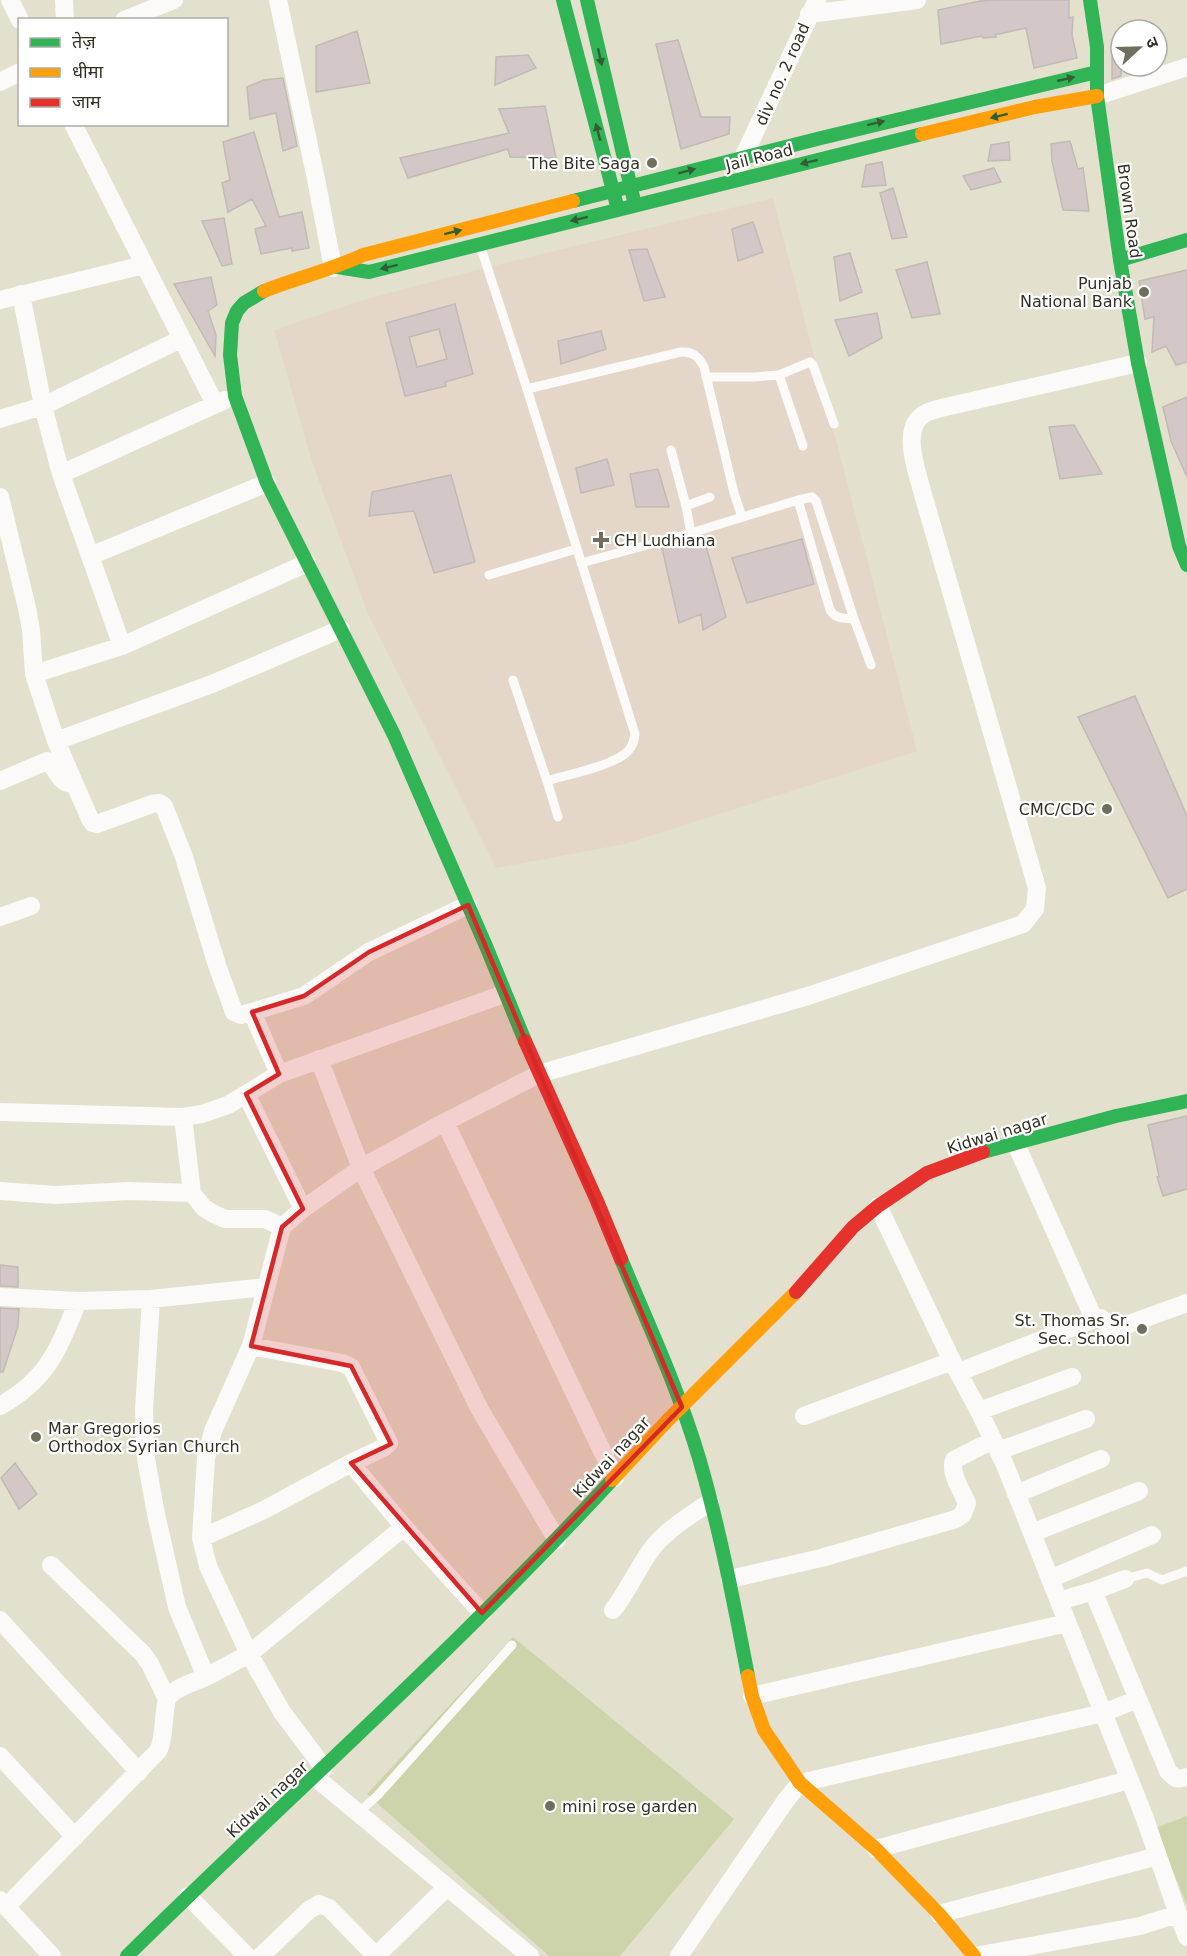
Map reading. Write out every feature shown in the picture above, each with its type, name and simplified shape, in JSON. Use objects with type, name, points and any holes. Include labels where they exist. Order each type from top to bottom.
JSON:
[{"type":"street","points":[[10,0],[19,18]]},
{"type":"street","points":[[64,0],[65,18]]},
{"type":"street","points":[[129,18],[174,0]]},
{"type":"street","points":[[278,0],[335,268]]},
{"type":"street","points":[[563,0],[618,209]]},
{"type":"street","points":[[587,0],[635,205]]},
{"type":"street","points":[[813,7],[917,0]]},
{"type":"street","name":"Brown Road","points":[[1090,0],[1097,47],[1097,96],[1137,363],[1187,565]]},
{"type":"street","name":"div no. 2 road","points":[[730,181],[745,156],[813,7]]},
{"type":"street","points":[[1097,96],[1187,67]]},
{"type":"street","points":[[1097,72],[937,108],[363,255],[335,268],[295,279],[259,293],[244,303],[237,311],[232,323],[230,355],[235,396],[267,483],[394,735],[504,994],[597,1201],[682,1407],[699,1458],[730,1579],[752,1696],[764,1730],[800,1783],[876,1850],[939,1914],[974,1956],[1140,1926],[1178,1914]]},
{"type":"street","points":[[0,82],[18,73]]},
{"type":"street","name":"Jail Road","points":[[335,268],[369,272],[1035,107],[1097,96]]},
{"type":"street","points":[[74,126],[215,404]]},
{"type":"street","points":[[1120,260],[1187,240]]},
{"type":"street","points":[[0,300],[144,265]]},
{"type":"street","points":[[21,294],[43,406],[61,474],[122,646]]},
{"type":"street","points":[[0,419],[43,406],[181,339]]},
{"type":"street","points":[[530,1956],[358,1814],[319,1773],[249,1654],[208,1566],[201,1538],[206,1458],[217,1423],[251,1346],[282,1227],[303,1209],[361,1168],[539,1074],[808,996],[1013,929],[1030,917],[1035,909],[1037,888],[922,491],[911,434],[916,421],[924,414],[941,408],[1137,363]]},
{"type":"street","points":[[61,474],[235,396]]},
{"type":"street","points":[[90,556],[267,483]]},
{"type":"street","points":[[0,497],[3,526],[27,608],[34,674],[56,741],[75,784],[94,824],[152,804],[159,803],[164,806],[184,856],[217,965],[234,1012],[241,1014],[252,1012],[304,996],[369,952],[468,905]]},
{"type":"street","points":[[34,674],[122,646],[307,563]]},
{"type":"street","points":[[56,741],[212,684],[341,629]]},
{"type":"street","points":[[0,781],[46,761],[52,764],[60,779],[69,784],[75,784]]},
{"type":"street","points":[[0,917],[31,906]]},
{"type":"street","points":[[0,1113],[183,1117],[202,1114],[228,1105],[279,1074],[504,994]]},
{"type":"street","points":[[252,1012],[279,1074]]},
{"type":"street","points":[[319,1059],[361,1168],[479,1408],[557,1540]]},
{"type":"street","points":[[246,1094],[303,1209]]},
{"type":"street","name":"Kidwai nagar","points":[[127,1956],[319,1773],[557,1540],[682,1407],[782,1308],[853,1227],[878,1206],[927,1173],[958,1160],[1015,1142],[1116,1116],[1187,1101]]},
{"type":"street","points":[[183,1117],[192,1193],[204,1208],[225,1219],[265,1219],[282,1227]]},
{"type":"street","points":[[445,1122],[615,1478]]},
{"type":"street","points":[[1015,1142],[1094,1319]]},
{"type":"street","points":[[0,1191],[55,1195],[129,1191],[192,1193]]},
{"type":"street","points":[[878,1206],[996,1445],[1103,1713],[1187,1937]]},
{"type":"street","points":[[0,1297],[78,1301],[151,1299],[266,1287]]},
{"type":"street","points":[[151,1299],[144,1410],[147,1459],[156,1514],[177,1607],[206,1677]]},
{"type":"street","points":[[0,1406],[17,1397],[44,1373],[58,1351],[78,1301]]},
{"type":"street","points":[[804,1416],[1094,1319],[1101,1318],[1110,1327],[1118,1328],[1187,1303]]},
{"type":"street","points":[[201,1538],[264,1510],[389,1443],[351,1367],[342,1363],[251,1346]]},
{"type":"street","points":[[979,1411],[1072,1377]]},
{"type":"street","points":[[730,1579],[821,1558],[956,1519],[963,1514],[967,1503],[952,1464],[960,1456],[1086,1419]]},
{"type":"street","points":[[1016,1494],[1101,1459]]},
{"type":"street","points":[[351,1463],[404,1527],[482,1613]]},
{"type":"street","points":[[1032,1533],[1138,1491]]},
{"type":"street","points":[[613,1610],[625,1596],[654,1545],[677,1525],[710,1502]]},
{"type":"street","points":[[167,1699],[173,1692],[249,1654],[404,1527]]},
{"type":"street","points":[[1050,1579],[1152,1535]]},
{"type":"street","points":[[51,1565],[142,1654],[150,1664],[167,1699],[161,1745],[140,1772],[75,1837],[3,1903],[52,1956]]},
{"type":"street","points":[[1059,1601],[1125,1579]]},
{"type":"street","points":[[1093,1591],[1168,1771],[1179,1780],[1187,1777]]},
{"type":"street","points":[[0,1620],[140,1772]]},
{"type":"street","points":[[752,1696],[1067,1623]]},
{"type":"street","points":[[679,1956],[800,1783],[1103,1713],[1138,1698]]},
{"type":"street","points":[[0,1756],[75,1837]]},
{"type":"street","points":[[876,1850],[1129,1780]]},
{"type":"street","points":[[939,1914],[1158,1856]]},
{"type":"street","points":[[261,1956],[309,1910],[319,1904],[329,1908],[376,1956],[447,1887]]},
{"type":"street","points":[[188,1896],[247,1956]]},
{"type":"lane","points":[[476,226],[480,245],[635,734],[629,751],[615,759],[547,782]]},
{"type":"lane","points":[[527,389],[681,352],[687,351],[697,356],[704,368],[734,493],[742,517]]},
{"type":"lane","points":[[706,377],[779,375],[807,362],[812,362],[834,424]]},
{"type":"lane","points":[[779,375],[803,446]]},
{"type":"lane","points":[[671,450],[691,533]]},
{"type":"lane","points":[[686,506],[711,497]]},
{"type":"lane","points":[[581,563],[812,497],[816,501],[871,665]]},
{"type":"lane","points":[[798,500],[832,615],[854,619]]},
{"type":"lane","points":[[489,574],[576,549]]},
{"type":"lane","points":[[513,680],[558,817]]},
{"type":"lane","points":[[1125,1579],[1147,1573],[1162,1580],[1187,1571]]},
{"type":"lane","points":[[358,1814],[378,1795],[512,1645]]},
{"type":"highlighted area","points":[[468,905],[682,1407],[482,1613],[351,1463],[391,1444],[351,1366],[251,1346],[282,1227],[303,1209],[246,1094],[279,1074],[252,1012],[304,996],[369,952]]},
{"type":"shaded area","name":"CH Ludhiana","points":[[773,198],[917,751],[625,844],[496,868],[368,614],[313,465],[274,330],[366,299]]},
{"type":"green space","name":"mini rose garden","points":[[513,1637],[734,1819],[620,1956],[549,1956],[367,1794]]},
{"type":"green space","points":[[1187,1816],[1187,1905],[1155,1828]]},
{"type":"building","points":[[1069,0],[1069,18],[1073,17],[1072,35],[1077,58],[1034,68],[1026,28],[995,35],[996,37],[983,38],[982,36],[941,44],[938,10],[980,1]]},
{"type":"building","points":[[357,31],[370,83],[316,92],[316,46]]},
{"type":"building","points":[[678,40],[701,117],[730,117],[729,134],[681,149],[656,44]]},
{"type":"building","points":[[528,55],[536,68],[495,85],[496,57]]},
{"type":"building","points":[[283,78],[297,146],[283,151],[276,113],[250,119],[247,87],[264,80]]},
{"type":"building","points":[[545,106],[556,158],[510,157],[508,149],[408,178],[400,158],[509,133],[499,109]]},
{"type":"building","points":[[254,132],[279,217],[302,212],[309,248],[292,251],[292,248],[261,254],[255,229],[266,226],[252,199],[228,212],[222,183],[230,180],[223,142]]},
{"type":"building","points":[[1070,141],[1078,169],[1083,168],[1089,211],[1063,210],[1052,161],[1051,144]]},
{"type":"building","points":[[1009,142],[1010,160],[988,161],[991,145]]},
{"type":"building","points":[[882,162],[886,185],[862,187],[866,165]]},
{"type":"building","points":[[994,168],[1001,182],[971,190],[963,176]]},
{"type":"building","points":[[893,188],[907,237],[892,239],[880,193]]},
{"type":"building","points":[[224,218],[232,264],[222,266],[202,221]]},
{"type":"building","points":[[753,222],[763,252],[738,261],[732,229]]},
{"type":"building","points":[[647,249],[665,297],[644,301],[629,250]]},
{"type":"building","points":[[850,253],[862,292],[840,301],[834,257]]},
{"type":"building","points":[[927,262],[940,314],[912,318],[896,270]]},
{"type":"building","points":[[1187,270],[1187,362],[1176,365],[1166,346],[1152,352],[1154,317],[1145,319],[1139,281]]},
{"type":"building","points":[[211,277],[217,305],[208,311],[216,335],[215,356],[174,284]]},
{"type":"building","points":[[455,304],[473,374],[445,382],[446,386],[405,396],[386,323]],"holes":[[[439,329],[447,359],[417,367],[409,337]]]},
{"type":"building","points":[[877,313],[882,338],[849,356],[835,320]]},
{"type":"building","points":[[601,331],[606,349],[561,364],[558,341]]},
{"type":"building","points":[[1187,397],[1187,477],[1171,441],[1163,407]]},
{"type":"building","points":[[1074,425],[1102,474],[1060,479],[1049,427]]},
{"type":"building","points":[[607,459],[614,485],[581,493],[576,468]]},
{"type":"building","points":[[658,469],[669,507],[636,507],[630,474]]},
{"type":"building","points":[[451,475],[475,562],[434,573],[414,511],[369,516],[372,492]]},
{"type":"building","points":[[704,539],[726,617],[703,630],[701,614],[679,623],[662,548]]},
{"type":"building","points":[[802,539],[814,584],[747,603],[732,558]]},
{"type":"building","points":[[1135,696],[1187,816],[1187,889],[1168,898],[1078,717]]},
{"type":"building","points":[[1187,1116],[1187,1189],[1163,1196],[1157,1177],[1159,1176],[1148,1125]]},
{"type":"building","points":[[0,1265],[18,1267],[18,1287],[0,1286]]},
{"type":"building","points":[[0,1308],[19,1309],[18,1326],[3,1372],[0,1372]]},
{"type":"building","points":[[15,1463],[37,1494],[19,1509],[1,1478]]},
{"type":"traffic: fast","points":[[563,0],[617,206]]},
{"type":"traffic: fast","points":[[587,0],[634,201]]},
{"type":"traffic: fast","points":[[1090,0],[1097,47],[1097,96],[1120,260],[1138,363],[1179,546],[1187,565]]},
{"type":"traffic: fast","points":[[573,201],[821,138],[1097,72]]},
{"type":"traffic: fast","points":[[337,267],[369,272],[922,134]]},
{"type":"traffic: fast","points":[[1120,260],[1187,240]]},
{"type":"traffic: fast","points":[[264,291],[244,303],[237,311],[232,323],[230,355],[235,396],[267,483],[394,735],[525,1041]]},
{"type":"traffic: fast","points":[[983,1152],[1116,1116],[1187,1101]]},
{"type":"traffic: fast","points":[[621,1259],[673,1382],[699,1458],[720,1539],[748,1676]]},
{"type":"traffic: fast","points":[[127,1956],[433,1662],[554,1542],[612,1480]]},
{"type":"traffic: slow","points":[[922,134],[1035,107],[1097,96]]},
{"type":"traffic: slow","points":[[264,291],[363,255],[573,201]]},
{"type":"traffic: slow","points":[[612,1480],[668,1420],[796,1292]]},
{"type":"traffic: slow","points":[[748,1676],[752,1696],[764,1730],[800,1783],[876,1849],[939,1914],[974,1956]]},
{"type":"traffic: jam","points":[[525,1041],[621,1259]]},
{"type":"traffic: jam","points":[[796,1292],[853,1227],[878,1206],[927,1173],[983,1152]]},
{"type":"place","name":"The Bite Saga","points":[[652,163]]},
{"type":"place","name":"Punjab National Bank","points":[[1144,292]]},
{"type":"place","name":"CH Ludhiana","points":[[601,540]]},
{"type":"place","name":"CMC/CDC","points":[[1107,809]]},
{"type":"place","name":"St. Thomas Sr. Sec. School","points":[[1142,1329]]},
{"type":"place","name":"Mar Gregorios Orthodox Syrian Church","points":[[36,1437]]},
{"type":"place","name":"mini rose garden","points":[[550,1806]]}]
